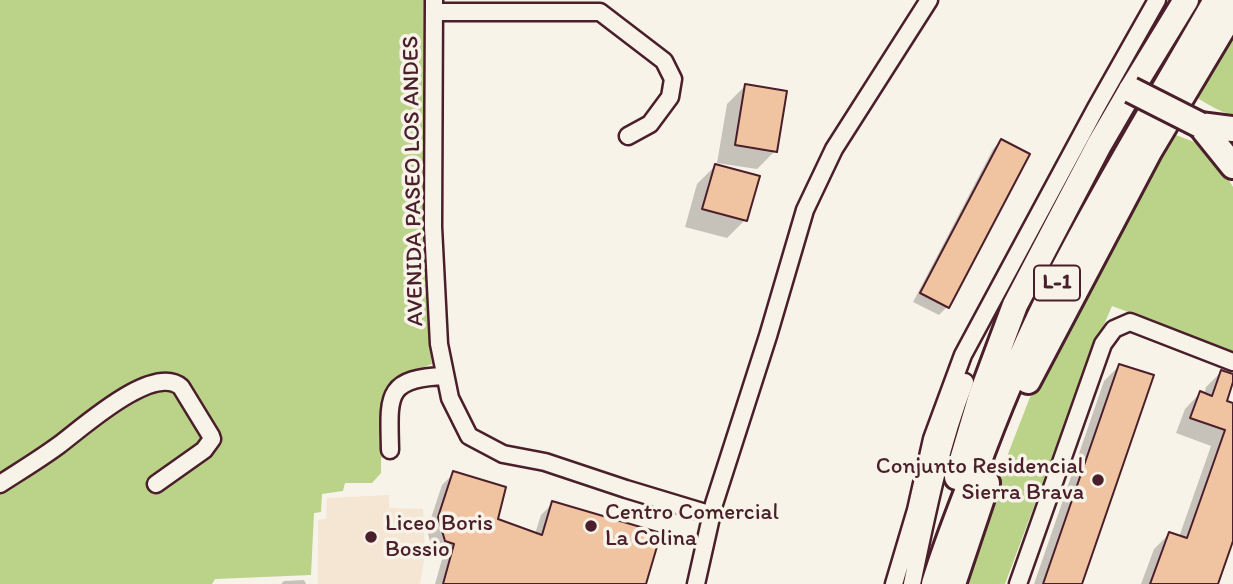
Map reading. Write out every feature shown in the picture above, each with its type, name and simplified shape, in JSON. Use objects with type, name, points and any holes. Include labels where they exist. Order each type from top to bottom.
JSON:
[{"type":"main road","name":"L-1","points":[[937,572],[955,483],[981,396],[1015,305],[1099,145],[1186,0]]},
{"type":"main road","name":"L-1","points":[[937,572],[984,446],[1048,299],[1088,223],[1216,0]]},
{"type":"main road","name":"L-1","points":[[953,584],[1021,393],[1150,150],[1233,12]]},
{"type":"main road","points":[[1131,90],[1200,125],[1233,129]]},
{"type":"main road","points":[[1200,125],[1233,166]]},
{"type":"street","points":[[696,584],[713,510],[805,210],[834,149],[929,0]]},
{"type":"street","points":[[894,584],[916,510],[932,439],[963,355],[1157,0]]},
{"type":"street","points":[[912,584],[939,467],[961,390],[980,341],[1168,0]]},
{"type":"street","points":[[434,6],[600,12],[664,61],[673,79],[670,97],[650,124],[628,136]]},
{"type":"street","name":"AVENIDA PASEO LOS ANDES","points":[[434,6],[433,227],[439,344],[450,398],[469,436],[503,454],[545,463],[626,489],[713,510]]},
{"type":"street","points":[[1018,584],[1103,344],[1114,329],[1130,322],[1233,362]]},
{"type":"street","points":[[390,450],[391,399],[400,385],[423,376],[445,376]]},
{"type":"street","points":[[0,484],[130,394],[148,385],[165,381],[181,387],[212,439],[204,450],[156,484]]},
{"type":"shaded area","name":"Liceo Boris Bossio","points":[[389,495],[389,508],[423,509],[425,554],[420,584],[318,584],[318,520],[326,519],[327,498]]},
{"type":"green space","points":[[0,0],[427,0],[424,188],[432,364],[406,374],[391,399],[390,450],[381,458],[381,473],[372,483],[345,483],[343,491],[322,494],[321,512],[314,513],[311,575],[215,579],[212,584],[0,584]]},
{"type":"green space","points":[[1233,31],[1233,115],[1194,96]]},
{"type":"green space","points":[[1176,135],[1210,148],[1233,187],[1233,351],[1112,306],[1088,362],[1005,584],[962,584],[994,490],[1039,374],[1133,204]]},
{"type":"building","points":[[745,84],[787,91],[777,152],[735,145]]},
{"type":"building","points":[[1001,139],[1030,154],[949,308],[920,293]]},
{"type":"building","points":[[715,164],[760,176],[747,221],[702,209]]},
{"type":"building","name":"Conjunto Residencial Sierra Brava","points":[[1119,364],[1154,375],[1082,584],[1043,584]]},
{"type":"building","points":[[1221,370],[1233,374],[1227,401],[1233,403],[1233,541],[1218,584],[1150,584],[1169,532],[1187,538],[1225,430],[1190,418],[1200,391],[1212,396]]},
{"type":"building","name":"Centro Comercial La Colina","points":[[453,471],[506,487],[498,519],[542,535],[552,501],[661,533],[646,584],[443,584],[454,544],[445,541],[438,517]]},
{"type":"place","name":"Conjunto Residencial Sierra Brava","points":[[1098,480]]},
{"type":"place","name":"Centro Comercial La Colina","points":[[591,526]]},
{"type":"place","name":"Liceo Boris Bossio","points":[[371,537]]}]
